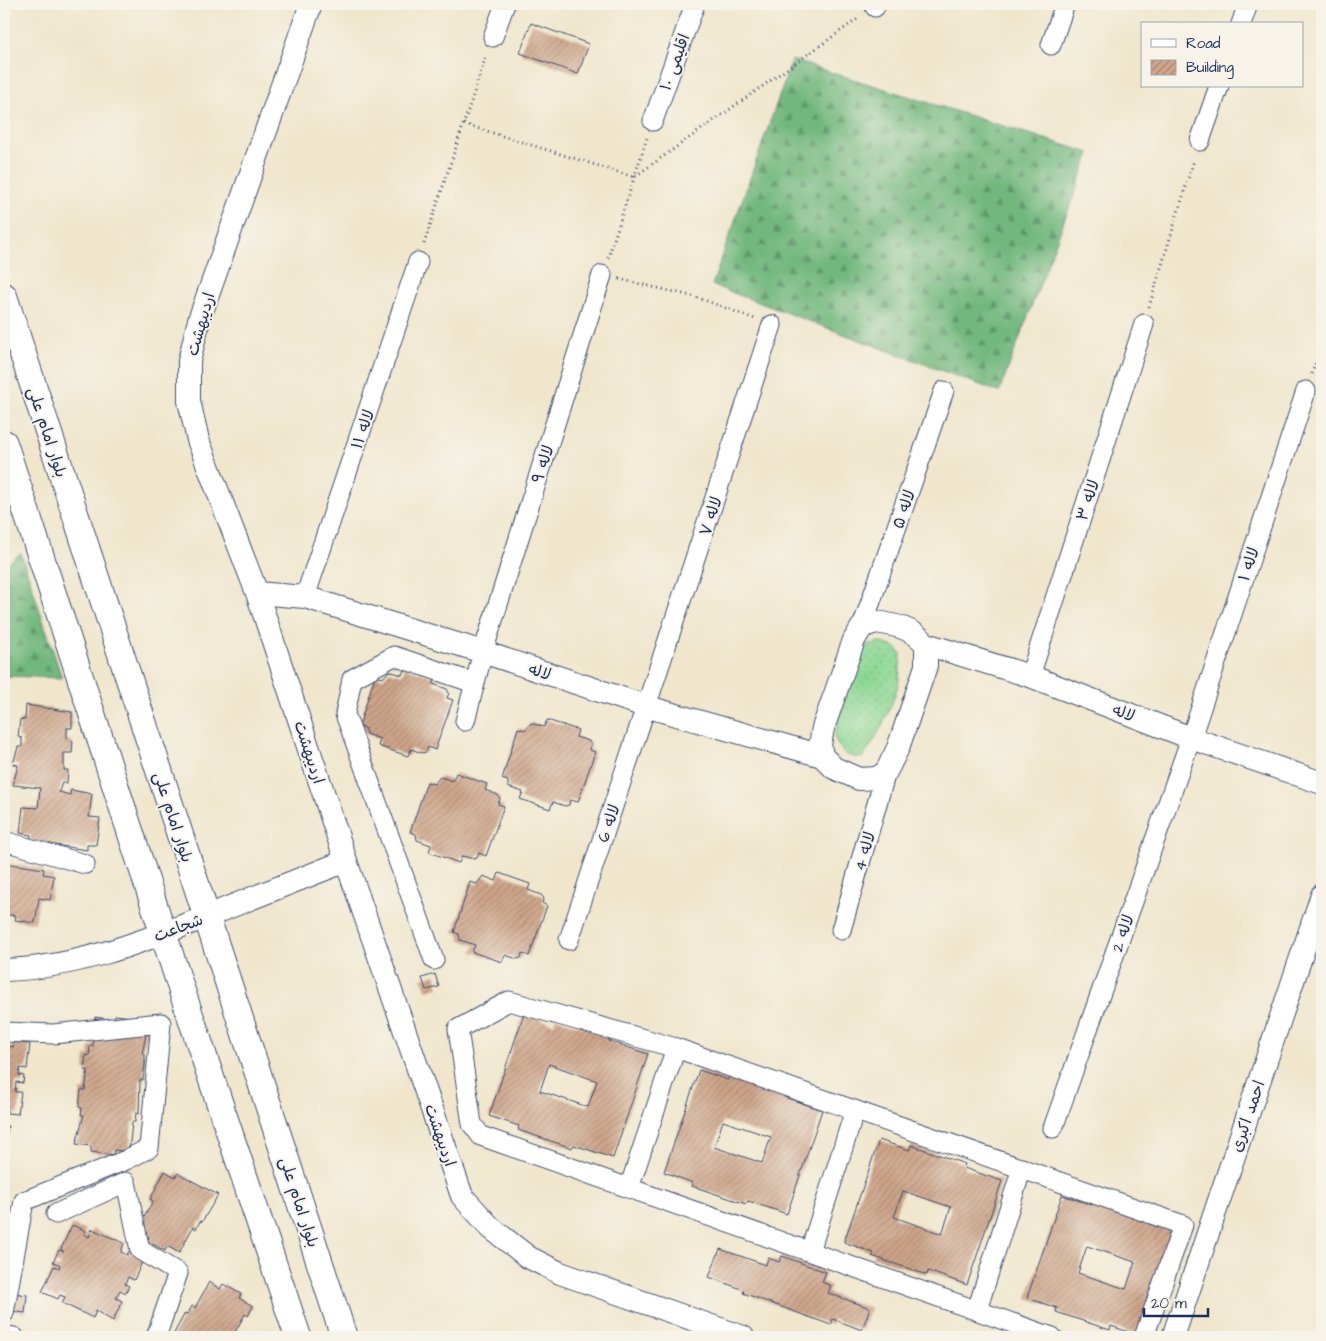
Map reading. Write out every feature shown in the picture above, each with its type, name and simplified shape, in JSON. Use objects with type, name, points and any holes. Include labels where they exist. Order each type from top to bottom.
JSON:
[{"type":"main road","name":"بلوار امام علی","points":[[4,296],[344,1337]]},
{"type":"main road","points":[[4,443],[163,934],[298,1337]]},
{"type":"street","name":"اردیبهشت","points":[[311,4],[199,320],[189,361],[190,401],[198,440],[258,593],[346,861],[462,1196],[491,1228],[528,1257],[560,1273],[743,1337]]},
{"type":"street","points":[[493,37],[505,4]]},
{"type":"street","name":"اقلیمی ۱۰","points":[[653,121],[695,4]]},
{"type":"street","points":[[1051,45],[1065,4]]},
{"type":"street","points":[[1242,22],[1248,4]]},
{"type":"street","points":[[1200,141],[1218,88]]},
{"type":"street","name":"لاله ۱۱","points":[[305,597],[418,262]]},
{"type":"street","name":"لاله ۹","points":[[464,721],[483,652],[602,275]]},
{"type":"street","name":"لاله ۳","points":[[1030,676],[1144,324]]},
{"type":"street","name":"لاله ۷","points":[[648,706],[772,325]]},
{"type":"street","name":"لاله ۵","points":[[862,627],[944,391]]},
{"type":"street","name":"لاله ۱","points":[[1191,738],[1306,391]]},
{"type":"street","name":"لاله","points":[[258,593],[305,597],[648,706],[822,756]]},
{"type":"street","points":[[876,622],[895,624],[917,634],[926,644],[926,666],[898,748],[886,772],[877,778],[859,779],[834,768],[822,756],[820,745],[823,728],[854,640],[862,627],[876,622]]},
{"type":"street","name":"لاله","points":[[926,644],[1030,676],[1191,738],[1322,783]]},
{"type":"street","points":[[434,960],[345,714],[352,679],[394,656],[474,683]]},
{"type":"street","name":"لاله 6","points":[[569,940],[648,706]]},
{"type":"street","name":"لاله 2","points":[[1053,1128],[1191,738]]},
{"type":"street","name":"لاله 4","points":[[841,930],[886,772]]},
{"type":"street","points":[[4,841],[86,864]]},
{"type":"street","name":"شجاعت","points":[[4,970],[33,970],[99,956],[163,934],[346,861]]},
{"type":"street","name":"احمد اکبری","points":[[1172,1337],[1322,895]]},
{"type":"street","points":[[1052,1337],[481,1136],[472,1124],[458,1029],[509,1001],[676,1048],[1183,1225],[1144,1337]]},
{"type":"street","points":[[4,1032],[53,1034],[161,1023],[149,1148],[126,1160],[24,1201],[5,1304]]},
{"type":"street","points":[[629,1188],[676,1048]]},
{"type":"street","points":[[810,1252],[855,1110]]},
{"type":"street","points":[[977,1310],[1022,1168]]},
{"type":"street","points":[[56,1214],[126,1182],[140,1250],[178,1273],[156,1337]]},
{"type":"street","points":[[4,1336],[14,1337]]},
{"type":"path","points":[[418,262],[493,37]]},
{"type":"path","points":[[653,121],[602,275],[696,297],[772,325]]},
{"type":"path","points":[[1144,324],[1200,141]]},
{"type":"path","points":[[1306,391],[1322,345]]},
{"type":"green space","points":[[792,60],[1090,153],[999,392],[712,285]]},
{"type":"green space","points":[[21,553],[62,678],[4,676],[4,566]]},
{"type":"green space","points":[[879,642],[895,647],[901,654],[898,685],[888,713],[863,757],[848,755],[842,750],[834,737],[848,687],[866,645]]},
{"type":"building","points":[[531,23],[589,44],[578,74],[520,53]]},
{"type":"building","points":[[405,667],[436,678],[433,684],[447,689],[449,693],[447,698],[453,700],[435,750],[428,747],[426,752],[422,753],[411,749],[408,756],[378,746],[380,739],[366,734],[365,728],[359,726],[375,676],[383,678],[389,671],[402,675]]},
{"type":"building","points":[[26,705],[72,712],[72,728],[67,728],[67,740],[73,741],[72,753],[64,753],[64,770],[68,770],[67,783],[62,782],[59,792],[70,795],[71,790],[92,794],[89,817],[100,818],[96,845],[87,845],[87,850],[30,841],[31,835],[20,833],[23,807],[38,808],[40,788],[13,785],[18,765],[13,764],[18,747],[22,747],[22,738],[18,737],[20,719],[25,720]]},
{"type":"building","points":[[547,720],[578,730],[576,737],[589,741],[591,745],[590,750],[595,752],[578,802],[570,800],[569,805],[565,806],[553,802],[550,809],[520,799],[523,792],[508,787],[508,781],[502,779],[518,728],[525,730],[531,723],[544,727]]},
{"type":"building","points":[[456,773],[487,784],[485,790],[498,795],[500,799],[498,804],[504,806],[486,856],[479,853],[477,858],[474,859],[462,856],[459,863],[429,852],[431,845],[417,840],[416,834],[410,832],[427,782],[434,784],[440,777],[453,781]]},
{"type":"building","points":[[4,863],[44,869],[43,874],[54,876],[50,900],[39,898],[35,923],[15,920],[16,916],[4,914]]},
{"type":"building","points":[[499,873],[530,884],[528,890],[541,895],[544,898],[542,903],[547,906],[529,956],[522,953],[521,958],[517,959],[505,955],[502,962],[472,952],[475,945],[460,940],[459,934],[454,932],[470,882],[477,884],[483,876],[496,881]]},
{"type":"building","points":[[435,974],[439,987],[426,990],[422,978]]},
{"type":"building","points":[[524,1014],[554,1024],[556,1018],[611,1037],[609,1041],[648,1054],[613,1158],[574,1145],[572,1148],[518,1130],[519,1126],[489,1116]],"holes":[[[549,1064],[597,1081],[588,1107],[540,1091]]]},
{"type":"building","points":[[115,1015],[132,1017],[148,1025],[142,1054],[145,1055],[145,1064],[143,1080],[140,1080],[139,1114],[136,1113],[135,1122],[132,1122],[129,1152],[114,1150],[113,1155],[91,1152],[91,1146],[76,1144],[84,1115],[81,1115],[82,1108],[79,1107],[81,1090],[85,1090],[88,1070],[84,1070],[86,1055],[89,1056],[90,1046],[93,1047],[95,1017],[114,1020]]},
{"type":"building","points":[[4,1036],[7,1037],[6,1046],[13,1047],[13,1042],[30,1044],[27,1069],[20,1068],[19,1075],[24,1076],[23,1083],[16,1082],[15,1092],[21,1092],[18,1114],[7,1113],[7,1110],[4,1110]]},
{"type":"building","points":[[699,1070],[728,1080],[730,1075],[785,1093],[784,1097],[822,1110],[787,1214],[748,1201],[746,1204],[692,1186],[693,1183],[664,1172]],"holes":[[[723,1121],[771,1137],[762,1163],[714,1147]]]},
{"type":"building","points":[[4,1126],[8,1126],[5,1145],[4,1145]]},
{"type":"building","points":[[879,1140],[909,1150],[911,1145],[965,1164],[964,1168],[1002,1181],[967,1285],[928,1271],[927,1275],[872,1256],[874,1253],[844,1242]],"holes":[[[903,1191],[951,1207],[942,1234],[894,1217]]]},
{"type":"building","points":[[165,1171],[175,1177],[178,1173],[218,1195],[202,1222],[200,1221],[196,1229],[193,1227],[179,1253],[167,1246],[165,1251],[147,1241],[149,1237],[135,1229],[142,1221],[153,1201],[150,1199]]},
{"type":"building","points":[[1062,1195],[1092,1205],[1094,1200],[1148,1219],[1147,1223],[1186,1236],[1143,1337],[1111,1326],[1110,1330],[1056,1312],[1057,1308],[1027,1298]],"holes":[[[1087,1246],[1135,1262],[1126,1289],[1078,1273]]]},
{"type":"building","points":[[4,1214],[7,1214],[5,1233],[4,1233]]},
{"type":"building","points":[[72,1225],[86,1231],[84,1234],[89,1237],[92,1229],[124,1243],[121,1252],[127,1255],[129,1251],[144,1258],[134,1280],[128,1277],[125,1284],[129,1286],[126,1293],[120,1290],[116,1298],[122,1301],[113,1321],[96,1311],[93,1318],[62,1303],[65,1297],[60,1295],[58,1299],[42,1292],[54,1266],[59,1268],[60,1265],[53,1262],[59,1250],[64,1252],[61,1249]]},
{"type":"building","points":[[720,1249],[766,1265],[768,1258],[779,1262],[782,1256],[826,1272],[822,1282],[831,1286],[828,1293],[870,1308],[862,1330],[833,1319],[831,1325],[743,1293],[744,1290],[709,1277]]},
{"type":"building","points":[[209,1282],[220,1289],[223,1284],[241,1294],[239,1298],[253,1306],[248,1316],[245,1314],[234,1334],[237,1337],[172,1337],[185,1313],[188,1314],[192,1306],[195,1308]]},
{"type":"building","points":[[13,1293],[27,1295],[25,1313],[11,1311]]}]
